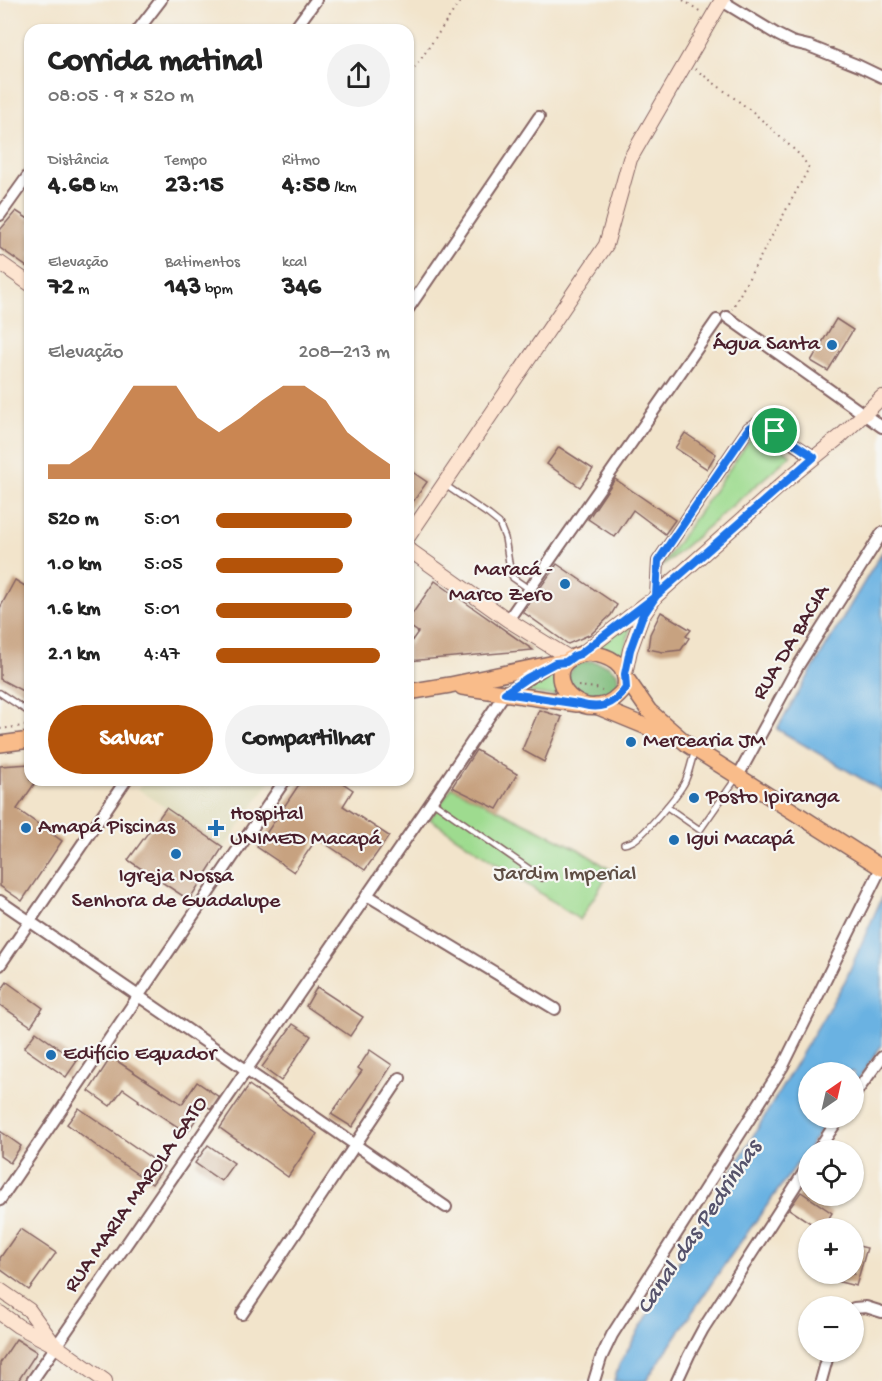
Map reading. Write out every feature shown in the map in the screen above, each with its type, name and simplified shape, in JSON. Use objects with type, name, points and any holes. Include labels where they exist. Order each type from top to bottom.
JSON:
[{"type":"main road","points":[[414,528],[606,245],[630,159],[722,0]]},
{"type":"main road","points":[[0,263],[24,280]]},
{"type":"main road","points":[[579,704],[563,688],[560,676],[568,659],[656,596],[814,457],[842,436],[882,397]]},
{"type":"main road","points":[[414,553],[508,620],[568,659]]},
{"type":"main road","points":[[450,686],[588,706],[605,705],[612,702],[626,688],[630,650],[642,617],[656,596]]},
{"type":"main road","points":[[414,691],[450,686],[588,653],[607,657],[617,664],[649,711],[691,747]]},
{"type":"main road","points":[[596,706],[691,747],[881,868]]},
{"type":"main road","points":[[0,744],[24,741]]},
{"type":"main road","points":[[0,1290],[29,1310],[56,1346]]},
{"type":"main road","points":[[0,1313],[18,1326],[56,1346],[105,1381]]},
{"type":"street","points":[[143,24],[161,0]]},
{"type":"street","points":[[298,24],[316,0]]},
{"type":"street","points":[[722,0],[785,38],[882,77]]},
{"type":"street","points":[[414,300],[539,117]]},
{"type":"street","points":[[0,214],[24,181]]},
{"type":"street","points":[[508,620],[722,319],[882,427]]},
{"type":"street","points":[[656,596],[658,561],[749,428],[757,424],[766,426],[814,457]]},
{"type":"street","name":"RUA DA BACIA","points":[[738,776],[798,666],[882,533]]},
{"type":"street","name":"RUA MARIA MAROLA GATO","points":[[32,1381],[505,693],[527,678],[568,659]]},
{"type":"street","points":[[0,965],[122,786]]},
{"type":"street","points":[[0,1200],[281,786]]},
{"type":"street","points":[[594,1381],[601,1358],[612,1335],[783,1066],[881,868]]},
{"type":"street","points":[[367,895],[555,1009]]},
{"type":"street","points":[[0,901],[446,1207]]},
{"type":"street","points":[[864,1079],[882,1057]]},
{"type":"street","points":[[242,1314],[400,1078]]},
{"type":"street","points":[[676,1381],[703,1329],[798,1182]]},
{"type":"street","points":[[864,1307],[882,1312]]},
{"type":"street","points":[[821,1381],[826,1362]]},
{"type":"lane","points":[[444,484],[499,524],[505,538],[513,578],[529,589]]},
{"type":"lane","points":[[0,693],[24,709]]},
{"type":"lane","points":[[624,844],[644,833],[686,781],[691,747]]},
{"type":"lane","points":[[667,807],[700,830],[738,776]]},
{"type":"lane","points":[[432,801],[542,878]]},
{"type":"path","points":[[414,69],[461,0]]},
{"type":"path","points":[[683,0],[711,19]]},
{"type":"path","points":[[685,62],[753,112],[801,156],[809,168],[722,319]]},
{"type":"path","points":[[0,729],[24,726]]},
{"type":"shaded area","name":"Hospital UNIMED Macapá","points":[[140,786],[267,786],[224,848],[138,789]]},
{"type":"green space","points":[[756,431],[791,455],[659,569]]},
{"type":"green space","points":[[632,618],[623,660],[596,648]]},
{"type":"green space","points":[[591,661],[607,665],[617,673],[619,686],[610,694],[595,696],[576,690],[568,680],[575,666]]},
{"type":"green space","points":[[553,668],[559,690],[554,696],[515,690]]},
{"type":"green space","name":"Jardim Imperial","points":[[452,787],[578,849],[611,870],[580,920],[430,819]]},
{"type":"water","points":[[882,552],[882,791],[777,729]]},
{"type":"water","name":"Canal das Pedrinhas","points":[[882,897],[882,1045],[864,1071],[864,1062],[798,1062],[798,1128],[823,1128],[814,1140],[798,1140],[798,1162],[722,1268],[646,1381],[614,1381],[619,1365],[690,1242],[845,981]]},
{"type":"building","points":[[16,211],[24,216],[24,265],[0,248],[0,230]]},
{"type":"building","name":"Água Santa","points":[[836,319],[853,330],[828,371],[811,361]]},
{"type":"building","points":[[685,433],[716,454],[707,469],[675,448]]},
{"type":"building","points":[[559,447],[593,469],[580,487],[547,464]]},
{"type":"building","points":[[414,473],[427,482],[414,500]]},
{"type":"building","points":[[615,479],[675,520],[665,534],[633,510],[615,537],[588,519]]},
{"type":"building","name":"Maracá - Marco Zero","points":[[557,564],[617,605],[611,615],[591,634],[568,644],[523,612]]},
{"type":"building","points":[[15,580],[24,585],[24,692],[0,679],[0,608]]},
{"type":"building","points":[[435,581],[533,650],[414,660],[414,638],[418,632],[414,629],[414,611]]},
{"type":"building","points":[[661,612],[691,630],[681,650],[663,652],[648,649],[650,634]]},
{"type":"building","points":[[539,710],[562,717],[544,762],[522,750]]},
{"type":"building","points":[[476,750],[517,774],[497,809],[452,787]]},
{"type":"building","points":[[24,764],[24,786],[33,786],[17,809],[62,841],[22,901],[0,886],[0,766]]},
{"type":"building","points":[[298,786],[347,786],[353,790],[343,806],[389,836],[365,870],[317,838],[294,872],[257,847]]},
{"type":"building","name":"Igreja Nossa Senhora de Guadalupe","points":[[166,808],[223,847],[189,900],[128,860]]},
{"type":"building","points":[[7,982],[43,1008],[31,1026],[0,1005],[0,992]]},
{"type":"building","points":[[317,987],[363,1017],[350,1036],[306,1006]]},
{"type":"building","points":[[293,1024],[311,1036],[281,1081],[262,1067]]},
{"type":"building","name":"Edifício Equador","points":[[36,1032],[77,1061],[66,1077],[24,1048]]},
{"type":"building","points":[[370,1050],[392,1065],[352,1127],[331,1114],[362,1071],[358,1068]]},
{"type":"building","points":[[111,1057],[182,1104],[197,1082],[219,1097],[211,1109],[205,1105],[187,1133],[123,1089],[110,1106],[89,1091]]},
{"type":"building","points":[[249,1085],[317,1134],[288,1177],[220,1128]]},
{"type":"building","points":[[79,1108],[164,1167],[152,1184],[67,1124]]},
{"type":"building","points":[[0,1131],[21,1146],[10,1163],[0,1156]]},
{"type":"building","points":[[208,1145],[234,1163],[221,1181],[195,1163]]},
{"type":"building","points":[[798,1196],[798,1206],[822,1206],[832,1213],[829,1218],[803,1218],[789,1209]]},
{"type":"building","points":[[20,1229],[56,1253],[29,1290],[0,1269],[0,1258]]},
{"type":"building","points":[[16,1339],[37,1352],[18,1381],[0,1381],[0,1363]]},
{"type":"place","name":"Água Santa","points":[[832,345]]},
{"type":"place","name":"Maracá - Marco Zero","points":[[565,584]]},
{"type":"place","name":"Mercearia JM","points":[[631,742]]},
{"type":"place","name":"Posto Ipiranga","points":[[694,798]]},
{"type":"place","name":"Amapá Piscinas","points":[[26,828]]},
{"type":"place","name":"Hospital UNIMED Macapá","points":[[216,828]]},
{"type":"place","name":"Igui Macapá","points":[[674,840]]},
{"type":"place","name":"Igreja Nossa Senhora de Guadalupe","points":[[176,854]]},
{"type":"place","name":"Edifício Equador","points":[[51,1055]]},
{"type":"route","points":[[775,431],[757,424],[749,428],[658,561],[656,596],[580,654],[566,662],[555,663],[505,693],[588,706],[605,705],[619,696],[626,688],[625,674],[630,650],[642,617],[656,596],[814,457],[775,431]]}]
